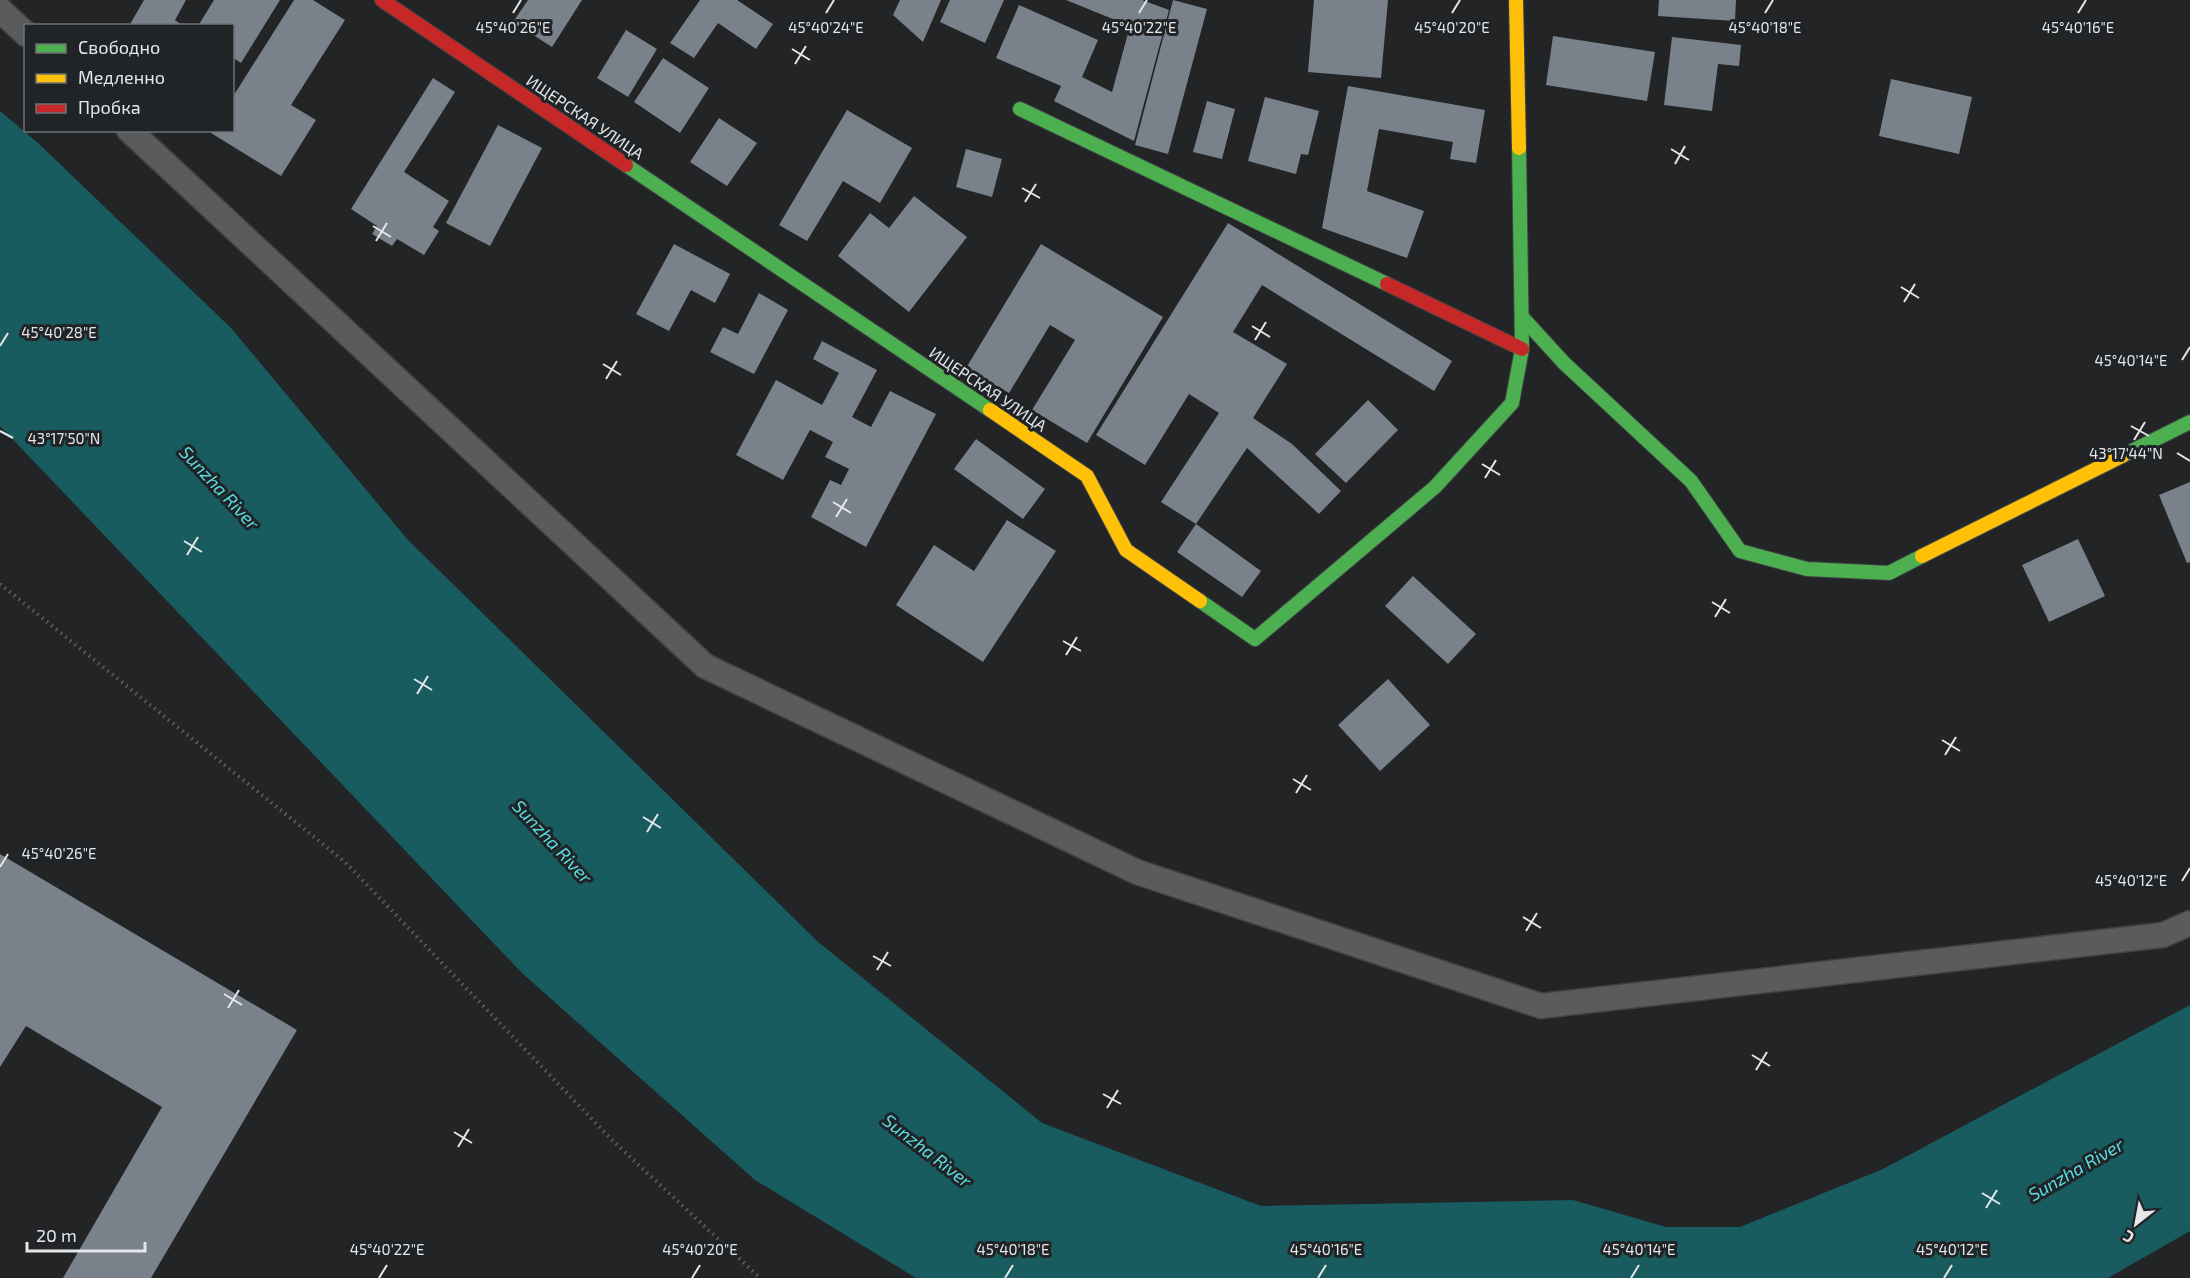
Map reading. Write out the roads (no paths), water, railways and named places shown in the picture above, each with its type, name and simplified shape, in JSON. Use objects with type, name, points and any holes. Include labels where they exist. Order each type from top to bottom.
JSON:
[{"type":"street","name":"ИЩЕРСКАЯ УЛИЦА","points":[[382,0],[1087,476],[1126,550],[1255,639],[1436,487],[1512,403],[1522,349]]},
{"type":"street","points":[[1020,109],[1522,349],[1516,0]]},
{"type":"street","points":[[1522,317],[1564,363],[1691,481],[1740,551],[1807,569],[1889,573],[2190,422]]},
{"type":"lane","points":[[0,10],[24,32]]},
{"type":"lane","points":[[131,132],[705,666],[1137,873],[1540,1006],[2163,935],[2190,923]]},
{"type":"water","name":"Sunzha River","points":[[0,111],[38,143],[231,328],[408,540],[817,941],[1042,1123],[1261,1206],[1573,1200],[1666,1227],[1740,1227],[1883,1169],[2190,1005],[2190,1231],[2108,1278],[916,1278],[755,1180],[523,974],[0,426]]}]
